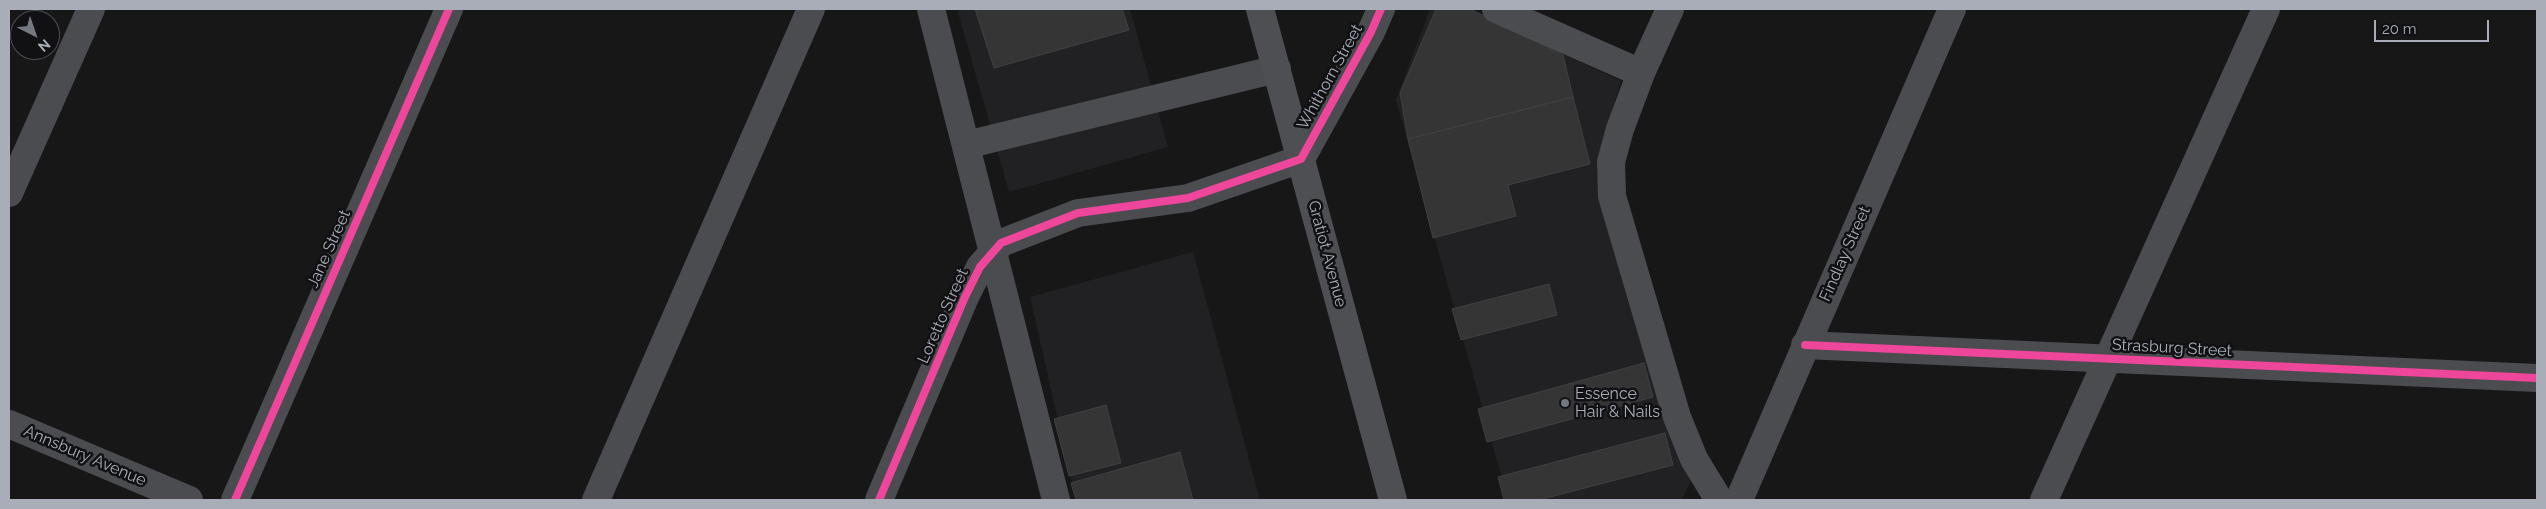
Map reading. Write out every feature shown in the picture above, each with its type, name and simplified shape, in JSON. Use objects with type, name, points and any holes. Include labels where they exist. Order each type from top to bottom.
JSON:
[{"type":"main road","name":"Gratiot Avenue","points":[[1260,9],[1393,500]]},
{"type":"street","points":[[9,193],[91,9]]},
{"type":"street","name":"Jane Street","points":[[235,500],[449,9]]},
{"type":"street","points":[[596,500],[811,9]]},
{"type":"street","points":[[931,9],[1056,500]]},
{"type":"street","name":"Whithorn Street","points":[[1301,158],[1371,32],[1381,9]]},
{"type":"street","points":[[1496,9],[1641,73]]},
{"type":"street","points":[[1670,9],[1641,73],[1620,129],[1610,162],[1612,196],[1678,417],[1694,459],[1719,500]]},
{"type":"street","name":"Findlay Street","points":[[1739,500],[1952,9]]},
{"type":"street","points":[[2044,500],[2266,9]]},
{"type":"street","points":[[966,145],[1277,69]]},
{"type":"street","name":"Loretto Street","points":[[879,500],[965,296],[980,267],[1002,243],[1078,213],[1188,198],[1301,158]]},
{"type":"street","name":"Strasburg Street","points":[[1805,345],[2537,378]]},
{"type":"street","name":"Annsbury Avenue","points":[[9,424],[189,500]]},
{"type":"shaded area","points":[[957,9],[1130,9],[1168,147],[1009,192]]},
{"type":"shaded area","points":[[1430,9],[1468,9],[1621,81],[1599,154],[1692,477],[1682,500],[1508,500],[1396,100]]},
{"type":"shaded area","points":[[1193,252],[1260,500],[1076,500],[1030,297]]},
{"type":"building","points":[[975,9],[1122,9],[1129,30],[994,68]]},
{"type":"building","points":[[1436,9],[1470,9],[1563,55],[1573,97],[1408,139],[1400,93]]},
{"type":"building","points":[[1573,97],[1590,164],[1508,185],[1516,216],[1433,238],[1408,139]]},
{"type":"building","points":[[1549,284],[1557,315],[1461,340],[1452,309]]},
{"type":"building","name":"Essence Hair & Nails","points":[[1644,363],[1653,397],[1487,442],[1478,409]]},
{"type":"building","points":[[1106,405],[1121,463],[1069,476],[1054,419]]},
{"type":"building","points":[[1665,433],[1673,465],[1539,500],[1504,500],[1498,477]]},
{"type":"building","points":[[1180,452],[1193,500],[1076,500],[1071,483]]},
{"type":"cycle path","points":[[235,500],[449,9]]},
{"type":"cycle path","points":[[879,500],[965,297],[980,267],[1001,243],[1078,213],[1188,198],[1301,159],[1371,32],[1381,9]]},
{"type":"cycle path","points":[[1805,345],[2537,378]]},
{"type":"place","name":"Essence Hair & Nails","points":[[1565,403]]}]
